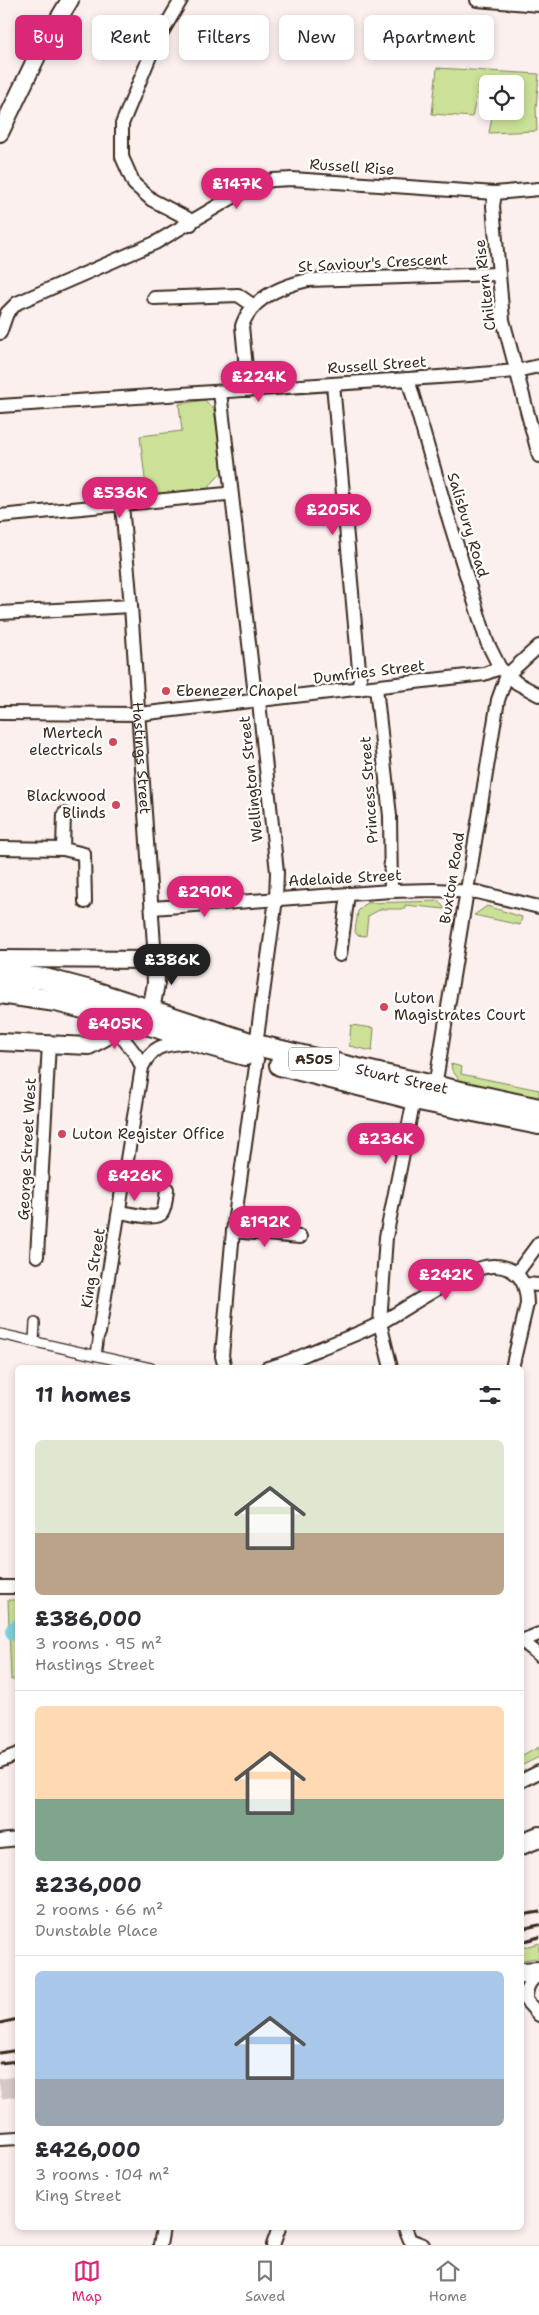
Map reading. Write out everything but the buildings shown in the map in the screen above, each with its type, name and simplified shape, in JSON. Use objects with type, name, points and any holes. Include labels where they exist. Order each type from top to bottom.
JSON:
[{"type":"highway","name":"Stuart Street","points":[[0,974],[45,979],[94,992],[151,1010],[256,1052],[414,1099],[539,1124]]},
{"type":"highway","name":"A505","points":[[0,993],[56,1001],[110,1020]]},
{"type":"highway","name":"Stuart Street","points":[[110,1020],[157,1027],[195,1041],[539,1109]]},
{"type":"highway","points":[[524,1843],[539,1837]]},
{"type":"highway","points":[[524,1973],[539,1973]]},
{"type":"main road","points":[[0,133],[42,46],[70,0]]},
{"type":"main road","points":[[0,959],[155,960]]},
{"type":"main road","name":"Hastings Street","points":[[151,1010],[156,983],[155,960]]},
{"type":"main road","points":[[0,1042],[89,1046],[104,1038],[110,1020]]},
{"type":"street","points":[[182,0],[155,44],[122,124],[122,157],[134,184],[152,200],[187,218],[191,224]]},
{"type":"street","points":[[477,0],[539,5]]},
{"type":"street","name":"Russell Rise","points":[[0,333],[7,313],[17,303],[155,244],[255,184],[273,180],[292,179],[495,193],[539,189]]},
{"type":"street","name":"Chiltern Rise","points":[[495,193],[498,274],[503,320],[539,456]]},
{"type":"street","name":"St Saviour's Crescent","points":[[248,390],[242,326],[245,316],[267,296],[291,284],[308,280],[498,274]]},
{"type":"street","points":[[154,298],[238,295],[254,306]]},
{"type":"street","name":"Russell Street","points":[[0,406],[516,371],[539,366]]},
{"type":"street","name":"Salisbury Road","points":[[408,378],[487,642],[504,672]]},
{"type":"street","points":[[333,384],[360,680],[358,689]]},
{"type":"street","name":"Wellington Street","points":[[220,392],[255,695],[259,702],[277,872],[276,899],[233,1231],[222,1356],[224,1365]]},
{"type":"street","points":[[0,516],[226,494],[230,491]]},
{"type":"street","name":"Hastings Street","points":[[122,505],[139,714],[155,960]]},
{"type":"street","points":[[0,613],[131,606]]},
{"type":"street","points":[[539,646],[504,672],[517,683],[539,696]]},
{"type":"street","name":"Dumfries Street","points":[[0,713],[139,714],[259,702],[504,672]]},
{"type":"street","name":"Buxton Road","points":[[435,1087],[504,672]]},
{"type":"street","name":"Princess Street","points":[[376,687],[390,816],[391,891]]},
{"type":"street","points":[[63,849],[64,814]]},
{"type":"street","points":[[0,848],[63,849],[84,854],[85,902]]},
{"type":"street","name":"Adelaide Street","points":[[152,908],[391,891],[488,894],[539,907]]},
{"type":"street","points":[[340,955],[348,894]]},
{"type":"street","points":[[110,1020],[136,1055],[142,1067]]},
{"type":"street","points":[[142,1067],[152,1050],[167,1044],[195,1041]]},
{"type":"street","name":"George Street West","points":[[37,1256],[49,1044]]},
{"type":"street","name":"King Street","points":[[96,1355],[142,1067]]},
{"type":"street","points":[[390,1365],[380,1324],[386,1237],[414,1099]]},
{"type":"street","points":[[119,1212],[153,1217],[159,1216],[163,1212],[167,1189]]},
{"type":"street","points":[[233,1231],[300,1237]]},
{"type":"street","points":[[516,1274],[539,1243]]},
{"type":"street","points":[[275,1365],[380,1324],[470,1272],[494,1266],[508,1268],[525,1284],[527,1304],[513,1365]]},
{"type":"street","points":[[525,1284],[539,1285]]},
{"type":"street","points":[[34,1341],[35,1323]]},
{"type":"street","points":[[0,1334],[137,1365]]},
{"type":"street","points":[[0,1587],[15,1587]]},
{"type":"street","points":[[524,1639],[539,1634]]},
{"type":"street","points":[[524,1642],[539,1655]]},
{"type":"street","points":[[0,1761],[15,1755]]},
{"type":"street","points":[[524,1780],[539,1772]]},
{"type":"street","points":[[0,1841],[15,1839]]},
{"type":"street","points":[[539,1973],[530,1981],[524,1998],[539,2015]]},
{"type":"street","points":[[0,2139],[15,2138]]},
{"type":"street","points":[[160,2245],[162,2230]]},
{"type":"street","points":[[273,2245],[278,2230]]},
{"type":"street","points":[[406,2230],[409,2243],[423,2245]]},
{"type":"green space","points":[[437,68],[539,74],[536,107],[537,131],[489,133],[491,120],[524,120],[524,75],[479,75],[479,85],[472,117],[432,114]]},
{"type":"green space","points":[[205,400],[214,410],[223,471],[206,490],[147,496],[140,436],[182,431],[179,404]]},
{"type":"green space","points":[[439,901],[445,909],[405,905],[405,909],[381,909],[368,916],[366,936],[357,935],[355,931],[358,911],[366,903]]},
{"type":"green space","points":[[487,906],[522,917],[520,925],[474,915]]},
{"type":"green space","points":[[351,1025],[374,1028],[372,1051],[349,1046]]},
{"type":"green space","points":[[451,1064],[462,1067],[461,1074],[539,1090],[539,1099],[460,1081],[452,1070]]},
{"type":"green space","points":[[8,1600],[15,1600],[15,1680],[11,1680]]},
{"type":"green space","points":[[539,1747],[539,1757],[524,1764],[524,1755]]},
{"type":"green space","points":[[539,1943],[539,1958],[524,1960],[524,1947]]},
{"type":"tunnel","points":[[0,2089],[15,2086]]},
{"type":"railway","points":[[524,1914],[539,1912]]},
{"type":"railway","points":[[524,1928],[539,1925]]},
{"type":"railway","points":[[524,1941],[539,1937]]},
{"type":"railway","points":[[0,2023],[15,2020]]},
{"type":"railway","points":[[0,2053],[15,2050]]},
{"type":"railway","points":[[0,2063],[15,2061]]},
{"type":"place","name":"Ebenezer Chapel","points":[[166,691]]},
{"type":"place","name":"Mertech electricals","points":[[113,742]]},
{"type":"place","name":"Blackwood Blinds","points":[[116,805]]},
{"type":"place","name":"Luton Magistrates Court","points":[[384,1007]]},
{"type":"place","name":"Luton Register Office","points":[[62,1134]]}]
